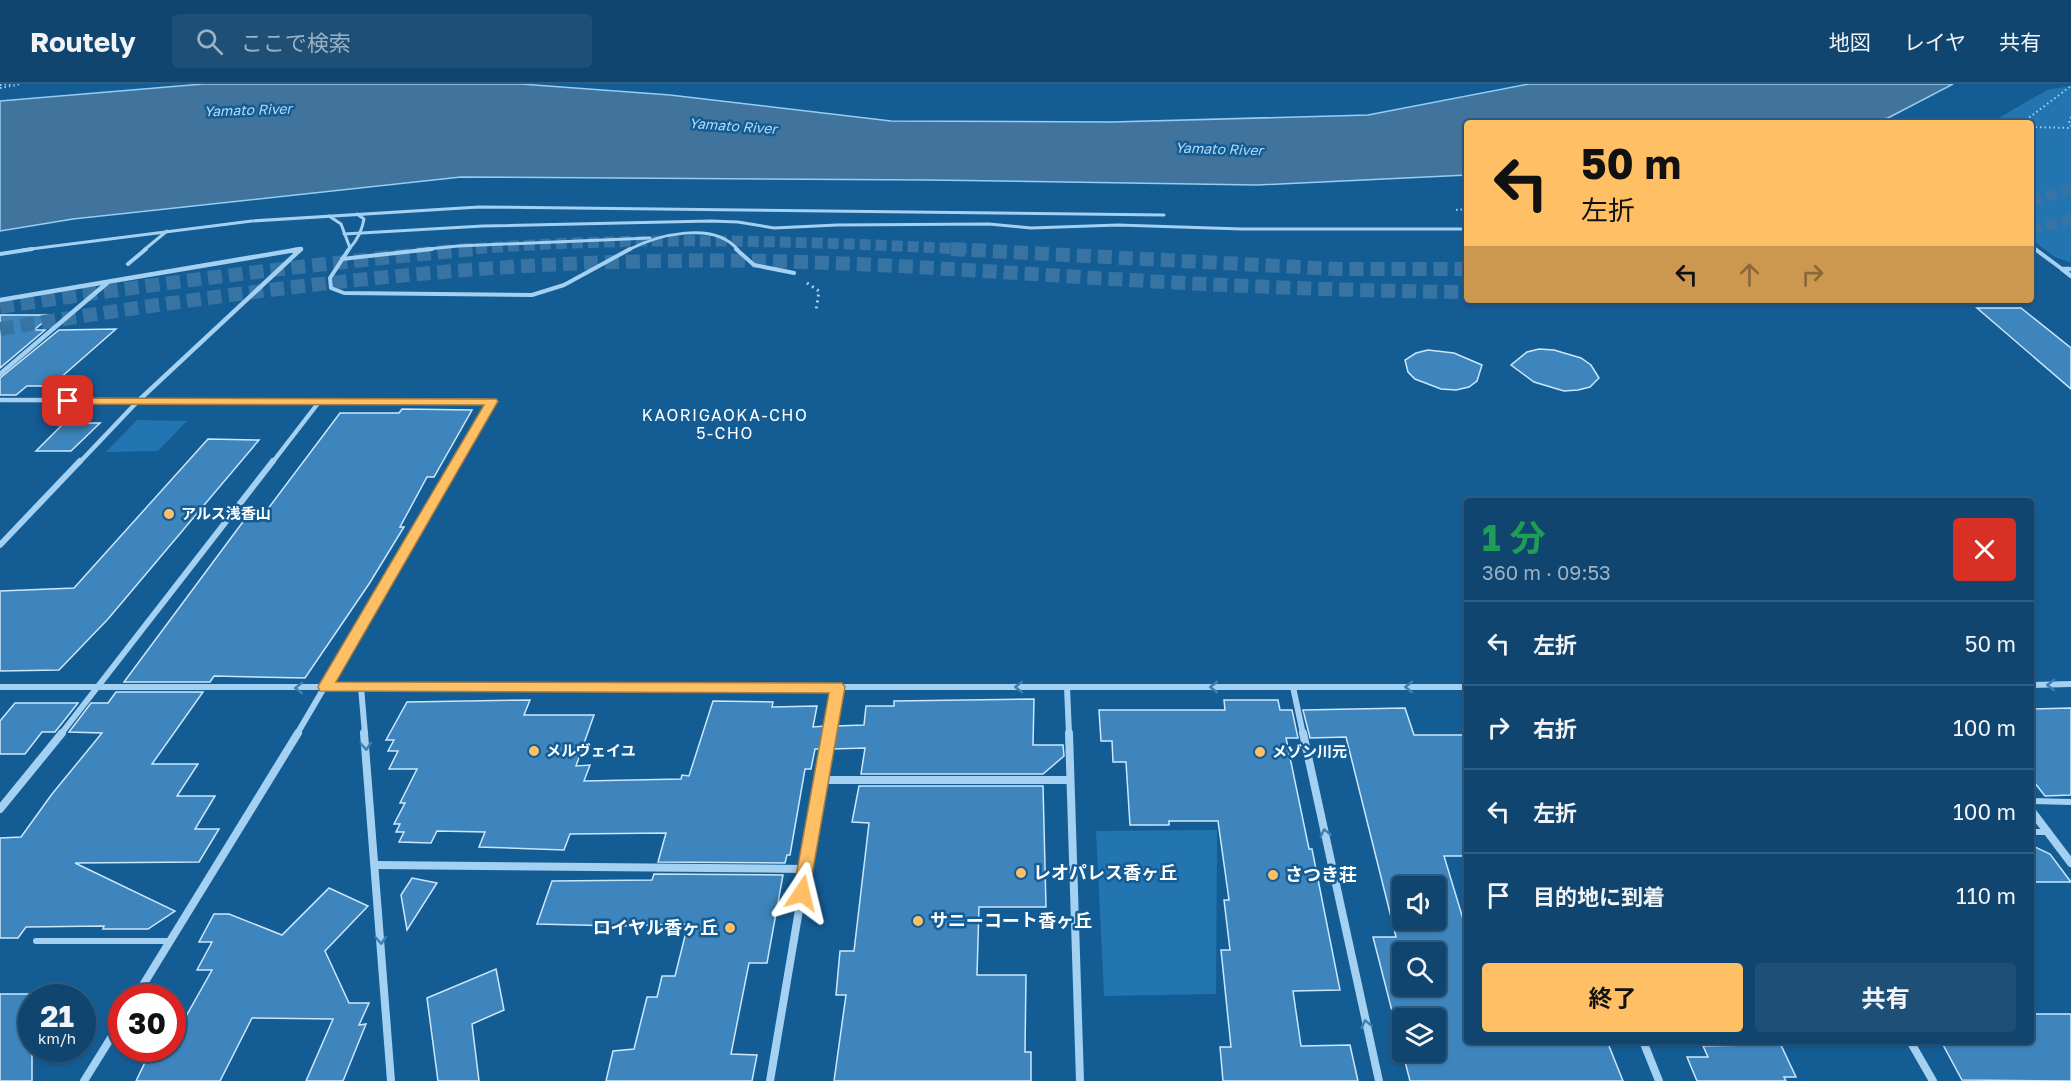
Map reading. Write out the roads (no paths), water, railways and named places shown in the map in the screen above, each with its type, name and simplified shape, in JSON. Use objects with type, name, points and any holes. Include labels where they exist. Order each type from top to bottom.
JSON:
[{"type":"street","points":[[344,234],[711,221],[738,222],[774,228],[837,225],[989,224],[1031,228],[1129,225],[1242,229],[1464,229]]},
{"type":"street","points":[[0,300],[301,249],[137,402],[0,545]]},
{"type":"street","points":[[2062,269],[2071,269]]},
{"type":"street","points":[[2062,269],[2071,276]]},
{"type":"street","points":[[0,374],[109,281]]},
{"type":"street","points":[[0,400],[492,401],[326,687],[144,984]]},
{"type":"street","points":[[0,809],[98,688],[319,402]]},
{"type":"street","points":[[2034,685],[2071,684]]},
{"type":"street","points":[[0,687],[1464,687]]},
{"type":"street","points":[[361,687],[391,1081]]},
{"type":"street","points":[[770,1081],[837,687]]},
{"type":"street","points":[[1067,687],[1080,1081]]},
{"type":"street","points":[[1293,687],[1379,1081]]},
{"type":"street","points":[[821,780],[1070,780]]},
{"type":"street","points":[[2034,814],[2071,863]]},
{"type":"street","points":[[375,865],[806,869]]},
{"type":"street","points":[[84,1081],[108,1042]]},
{"type":"street","points":[[1644,1044],[1659,1081]]},
{"type":"street","points":[[1912,1044],[1933,1081]]},
{"type":"lane","points":[[0,254],[167,231],[329,216],[479,207],[1164,215]]},
{"type":"lane","points":[[357,214],[364,219],[359,238],[330,278],[332,288],[344,293],[532,295],[550,292],[658,237]]},
{"type":"lane","points":[[329,216],[341,224],[350,248]]},
{"type":"lane","points":[[129,264],[167,231]]},
{"type":"lane","points":[[342,259],[458,246],[658,237],[721,237],[735,245],[750,264],[794,273]]},
{"type":"lane","points":[[2034,248],[2062,269]]},
{"type":"lane","points":[[2034,801],[2071,802]]},
{"type":"lane","points":[[2034,832],[2047,832]]},
{"type":"lane","points":[[36,941],[170,941]]},
{"type":"water","name":"Yamato River","points":[[203,84],[521,84],[670,95],[891,121],[1112,122],[1368,115],[1529,84],[1953,84],[1888,118],[1878,120],[1464,120],[1464,175],[1257,185],[461,177],[73,219],[0,231],[0,101]]},
{"type":"tunnel","points":[[2034,201],[2071,188]]},
{"type":"tunnel","points":[[2034,229],[2071,219]]},
{"type":"tunnel","points":[[460,250],[525,245],[655,241],[785,242],[980,250]]},
{"type":"tunnel","points":[[0,307],[238,274],[477,249]]},
{"type":"tunnel","points":[[951,249],[1338,269],[1464,269]]},
{"type":"tunnel","points":[[0,329],[164,304],[330,283],[579,263],[774,261],[1246,286],[1464,292]]},
{"type":"place","name":"アルス浅香山","points":[[169,514]]},
{"type":"place","name":"メルヴェイユ","points":[[534,751]]},
{"type":"place","name":"メゾン川元","points":[[1260,752]]},
{"type":"place","name":"レオパレス香ヶ丘","points":[[1021,873]]},
{"type":"place","name":"さつき荘","points":[[1273,875]]},
{"type":"place","name":"サニーコート香ヶ丘","points":[[918,921]]},
{"type":"place","name":"ロイヤル香ヶ丘","points":[[730,928]]},
{"type":"district","name":"KAORIGAOKA-CHO 5-CHO","points":[[725,424]]}]
